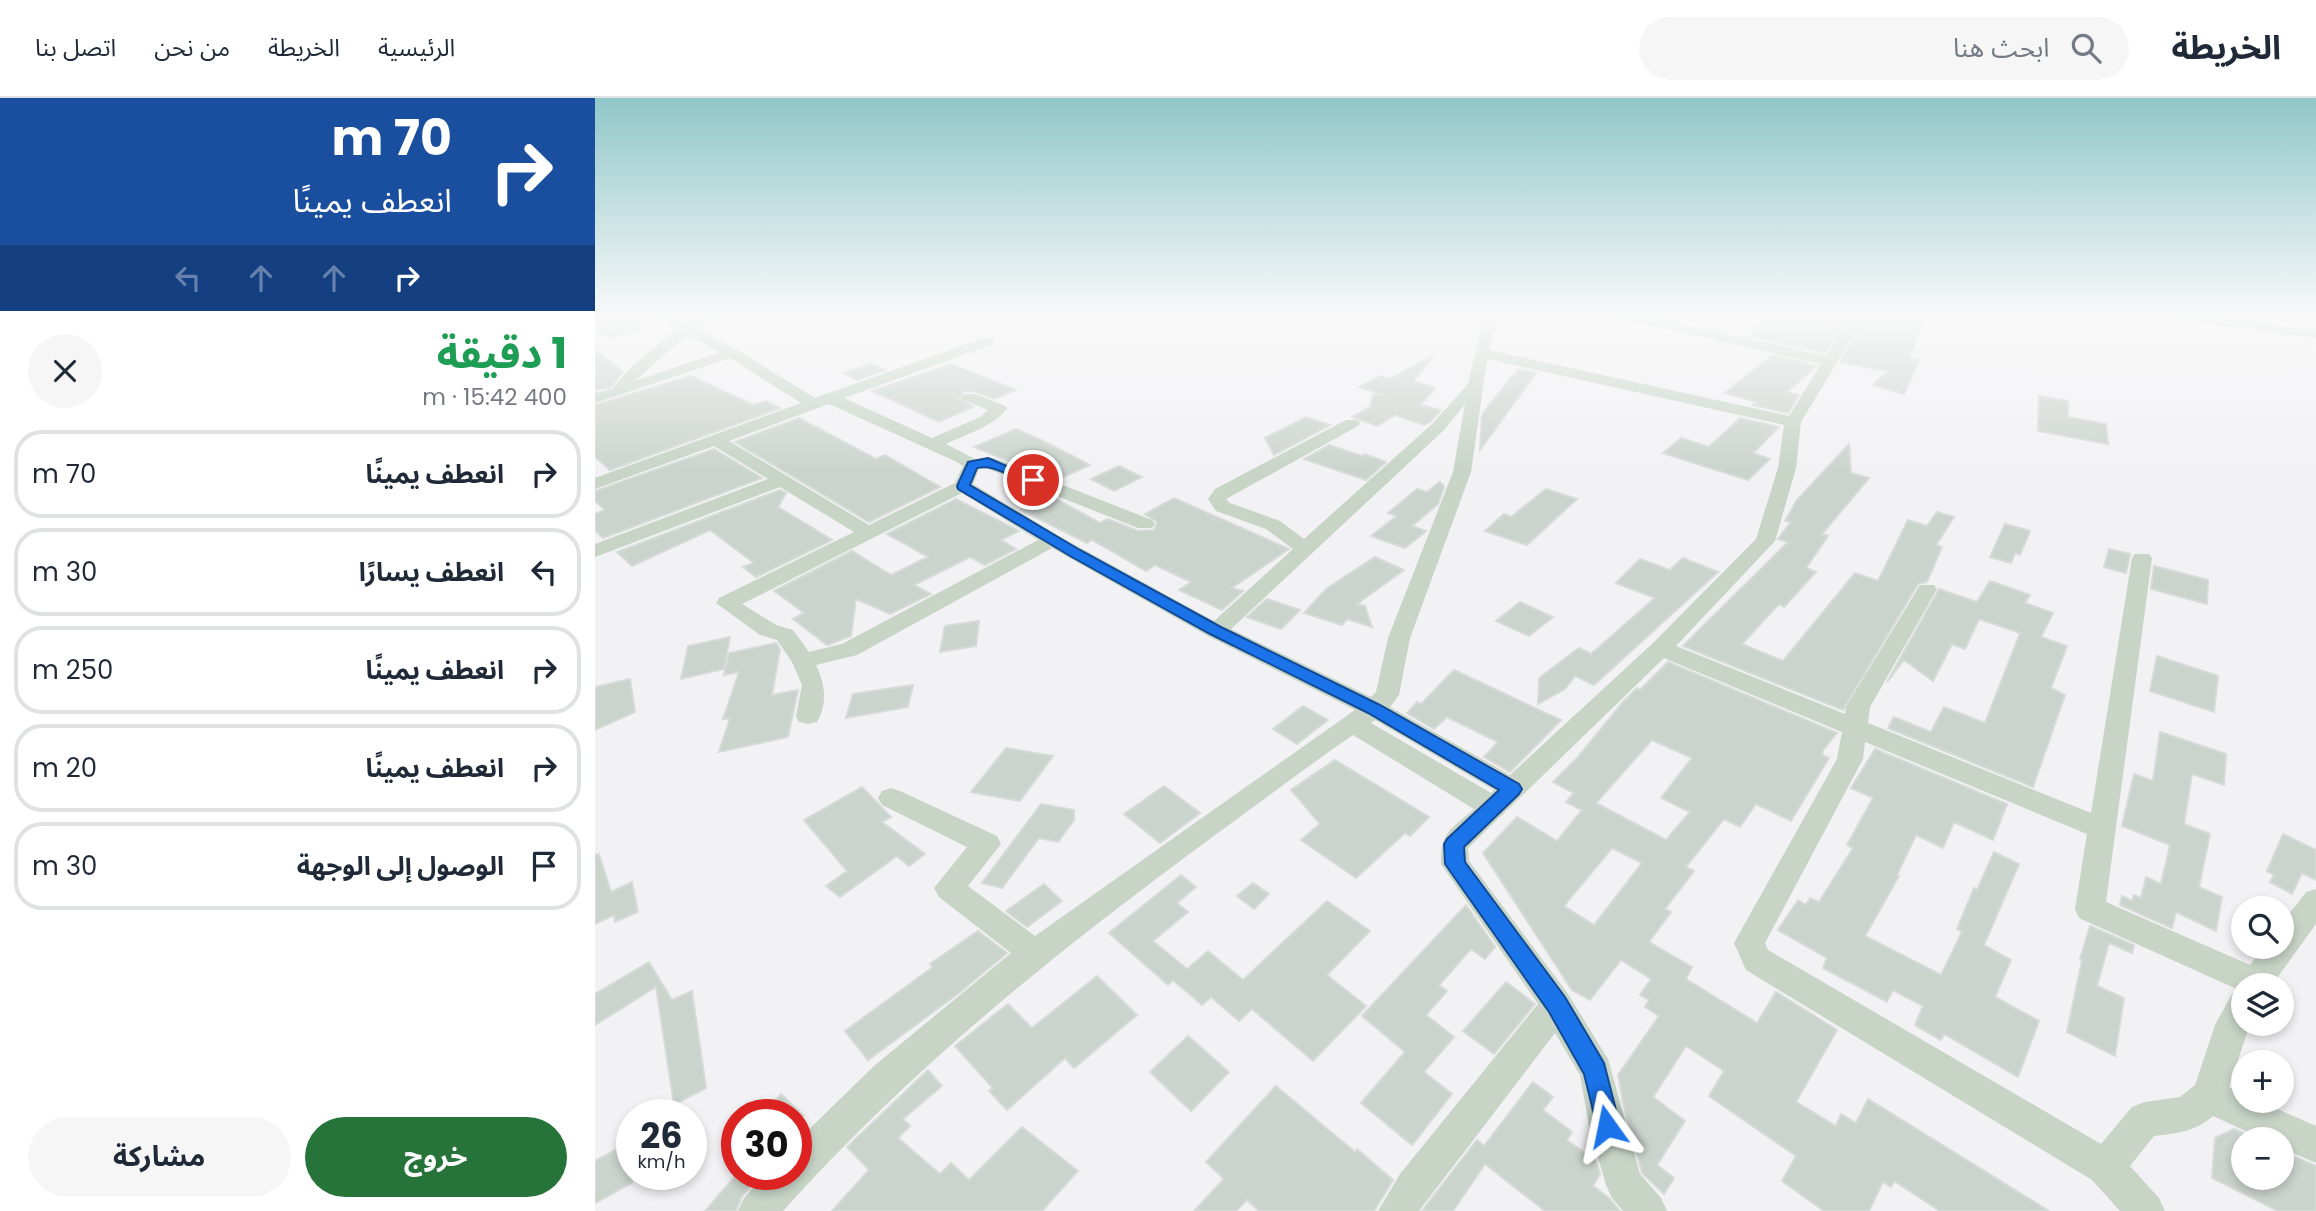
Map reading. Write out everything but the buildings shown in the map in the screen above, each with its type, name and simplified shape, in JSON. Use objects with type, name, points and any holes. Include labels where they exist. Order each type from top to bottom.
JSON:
[{"type":"street","points":[[617,391],[639,368]]},
{"type":"street","points":[[595,398],[689,368]]},
{"type":"street","points":[[758,368],[821,401],[931,444],[972,465],[988,462],[1145,524]]},
{"type":"street","points":[[595,484],[914,368]]},
{"type":"street","points":[[812,1151],[839,1122],[943,1026],[1034,953],[1363,716],[1387,695],[1399,638],[1462,472],[1479,368]]},
{"type":"street","points":[[1549,368],[1793,422]]},
{"type":"street","points":[[1648,1211],[1625,1185],[1607,1126],[1596,1071],[1557,1005],[1455,864],[1454,844],[1661,648],[1765,541],[1787,468],[1793,422],[1827,368]]},
{"type":"street","points":[[1216,631],[1438,427],[1466,393],[1476,386]]},
{"type":"street","points":[[931,444],[986,420],[999,408],[969,397]]},
{"type":"street","points":[[1305,549],[1273,525],[1223,507],[1217,499],[1221,494],[1352,423]]},
{"type":"street","points":[[716,440],[867,532]]},
{"type":"street","points":[[808,716],[814,685],[803,661],[785,635],[768,629],[727,603],[963,486],[972,465]]},
{"type":"street","points":[[595,551],[782,480]]},
{"type":"street","points":[[963,486],[1052,540],[1363,716],[1513,789]]},
{"type":"street","points":[[803,661],[849,650],[1052,540]]},
{"type":"street","points":[[2142,558],[2090,909],[2231,981]]},
{"type":"street","points":[[1927,589],[1858,708],[1850,759],[1748,943],[1757,960],[2105,1167],[2145,1211]]},
{"type":"street","points":[[1661,648],[2103,829]]},
{"type":"street","points":[[1363,716],[1493,807]]},
{"type":"street","points":[[891,798],[986,844],[949,888],[1034,953]]},
{"type":"street","points":[[2294,931],[2316,901]]},
{"type":"street","points":[[1397,1211],[1557,1005]]},
{"type":"street","points":[[2105,1167],[2145,1120],[2187,1114],[2209,1096],[2231,1028]]},
{"type":"street","points":[[2209,1096],[2316,1145]]},
{"type":"street","points":[[757,1211],[776,1190]]},
{"type":"route","points":[[1033,480],[988,462],[972,465],[963,486],[1052,540],[1216,631],[1374,709],[1513,789],[1454,844],[1455,864],[1557,1005],[1596,1071],[1607,1126]]}]
